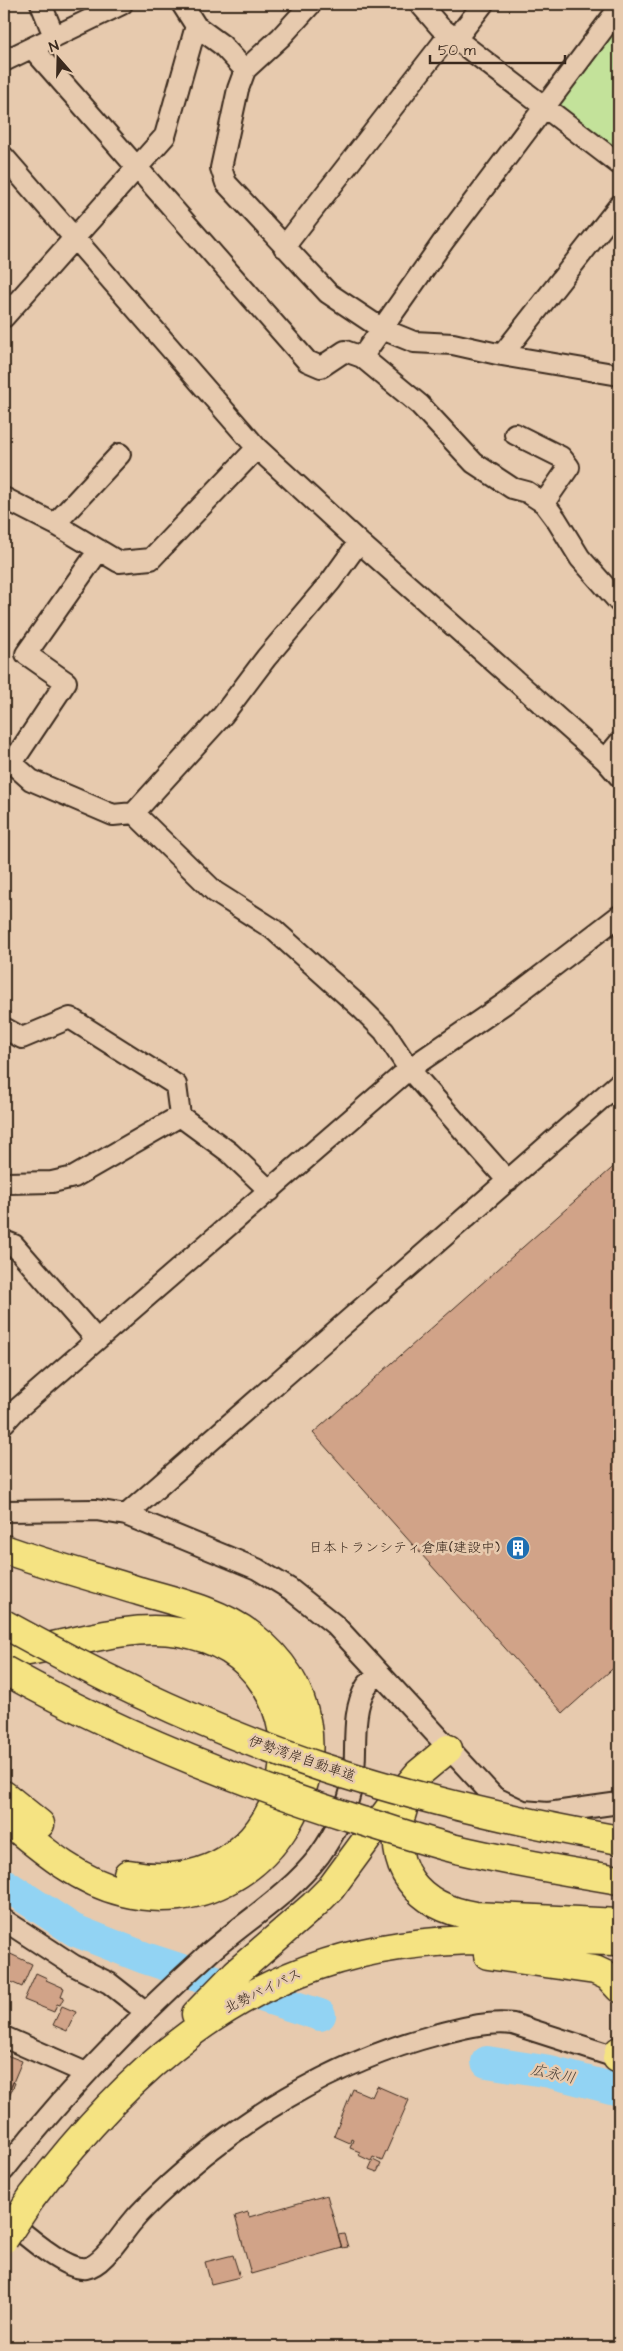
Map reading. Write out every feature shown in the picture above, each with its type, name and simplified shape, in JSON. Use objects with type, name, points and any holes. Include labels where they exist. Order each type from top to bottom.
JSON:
[{"type":"highway","points":[[4,1549],[38,1561],[176,1600],[229,1622],[251,1636],[269,1652],[294,1688],[302,1710],[309,1752],[307,1775],[301,1796],[290,1820],[277,1841],[259,1860],[238,1875],[213,1888],[190,1895],[168,1898],[122,1892],[97,1883],[56,1859],[4,1818]]},
{"type":"highway","name":"伊勢湾岸自動車道","points":[[4,1624],[56,1653],[149,1697],[235,1735],[320,1766],[466,1809],[619,1840]]},
{"type":"highway","points":[[4,1655],[124,1632],[179,1632],[205,1638],[229,1650],[250,1667],[265,1686],[277,1711],[283,1735],[285,1761],[282,1784],[271,1813],[258,1833],[220,1864],[198,1873],[173,1878],[147,1878],[123,1874],[97,1863],[67,1846],[4,1795]]},
{"type":"highway","points":[[4,1670],[132,1734],[223,1773],[306,1803],[455,1848],[537,1866],[619,1880]]},
{"type":"highway","points":[[448,1748],[414,1788],[404,1804],[398,1823],[397,1842],[400,1860],[417,1889],[429,1900],[458,1913],[619,1923]]},
{"type":"highway","points":[[222,2001],[251,1960],[331,1888],[395,1801],[418,1774],[448,1748]]},
{"type":"highway","name":"北勢バイパス","points":[[289,1980],[318,1965],[398,1946],[432,1942],[488,1940],[619,1941]]},
{"type":"highway","points":[[222,2001],[289,1980],[359,1962],[435,1953],[480,1954],[580,1967],[608,1976],[619,1988]]},
{"type":"highway","name":"北勢バイパス","points":[[4,2239],[32,2197],[86,2129],[153,2062],[195,2028],[222,2001]]},
{"type":"street","points":[[41,4],[54,36]]},
{"type":"street","points":[[4,61],[122,4]]},
{"type":"street","points":[[182,4],[196,26],[222,45],[246,70]]},
{"type":"street","points":[[310,4],[281,37],[246,70],[238,89],[221,168],[226,183],[328,293],[382,329],[414,342],[453,344],[502,355],[619,375]]},
{"type":"street","points":[[420,4],[440,27],[456,40],[619,164]]},
{"type":"street","points":[[284,247],[442,44],[456,40],[483,4]]},
{"type":"street","points":[[362,357],[443,242],[619,8]]},
{"type":"street","points":[[4,317],[165,136],[196,26]]},
{"type":"street","points":[[32,48],[307,362],[321,367],[345,351],[362,357],[420,405],[474,463],[512,488],[527,492],[544,503],[580,558],[619,602]]},
{"type":"street","points":[[4,157],[257,448],[359,542],[605,760],[619,776]]},
{"type":"street","points":[[502,355],[619,206]]},
{"type":"street","points":[[515,434],[561,457],[570,467],[544,503]]},
{"type":"street","points":[[4,498],[55,524],[119,562],[151,560],[257,448]]},
{"type":"street","points":[[55,524],[120,454]]},
{"type":"street","points":[[99,550],[26,654],[66,682],[8,759],[31,780],[114,814],[134,813],[223,715],[266,658],[331,581],[359,542]]},
{"type":"street","points":[[605,760],[619,743]]},
{"type":"street","points":[[134,813],[215,892],[273,930],[361,1008],[384,1031],[409,1070],[508,1181]]},
{"type":"street","points":[[4,1423],[14,1411],[270,1192],[409,1070],[504,1004],[619,916]]},
{"type":"street","points":[[4,1028],[22,1038],[70,1018],[176,1084],[180,1116],[229,1152],[270,1192]]},
{"type":"street","points":[[126,1515],[619,1083]]},
{"type":"street","points":[[7,1183],[52,1182],[74,1177],[180,1116]]},
{"type":"street","points":[[4,1241],[14,1245],[97,1340]]},
{"type":"street","points":[[4,1511],[96,1510],[126,1515],[257,1569],[290,1589],[335,1625],[494,1798],[523,1811],[548,1813],[619,1803]]},
{"type":"street","points":[[4,2170],[46,2117],[146,2012],[210,1952],[287,1890],[330,1840],[345,1808],[353,1782],[356,1759],[357,1715],[360,1700],[366,1687],[379,1673]]},
{"type":"street","points":[[4,1920],[73,1964],[109,1983],[146,2012]]},
{"type":"street","points":[[4,2217],[61,2260],[73,2266],[86,2268],[104,2258],[134,2220],[209,2150],[263,2112],[313,2083],[381,2052],[454,2030],[498,2023],[513,2024],[619,2056]]},
{"type":"street","points":[[4,2037],[86,2074]]},
{"type":"green space","points":[[616,23],[619,26],[619,158],[552,104]]},
{"type":"building","name":"日本トランシティ倉庫(建設中)","points":[[619,1162],[619,1663],[563,1713],[313,1433]]},
{"type":"building","points":[[4,1951],[32,1964],[22,1987],[4,1979]]},
{"type":"building","points":[[36,1973],[64,1988],[61,1996],[64,1997],[60,2005],[57,2004],[54,2012],[24,2000]]},
{"type":"building","points":[[62,2006],[76,2012],[67,2031],[53,2025]]},
{"type":"building","points":[[4,2054],[22,2061],[4,2104]]},
{"type":"building","points":[[13,2082],[15,2083],[6,2104],[4,2104]]},
{"type":"building","points":[[377,2086],[409,2100],[382,2161],[373,2157],[371,2161],[358,2155],[360,2152],[350,2148],[353,2140],[351,2139],[350,2143],[334,2136],[353,2089],[372,2097]]},
{"type":"building","points":[[373,2160],[381,2164],[377,2172],[369,2169]]},
{"type":"building","points":[[327,2195],[342,2248],[251,2274],[235,2216],[248,2212],[249,2217]]},
{"type":"building","points":[[344,2234],[348,2247],[342,2248],[338,2235]]},
{"type":"building","points":[[233,2255],[240,2277],[211,2284],[205,2262]]},
{"type":"waterway","points":[[4,1884],[74,1930],[145,1958],[320,2015]]},
{"type":"waterway","name":"広永川","points":[[487,2062],[550,2072],[619,2090]]},
{"type":"place","name":"日本トランシティ倉庫(建設中)","points":[[518,1548]]}]
